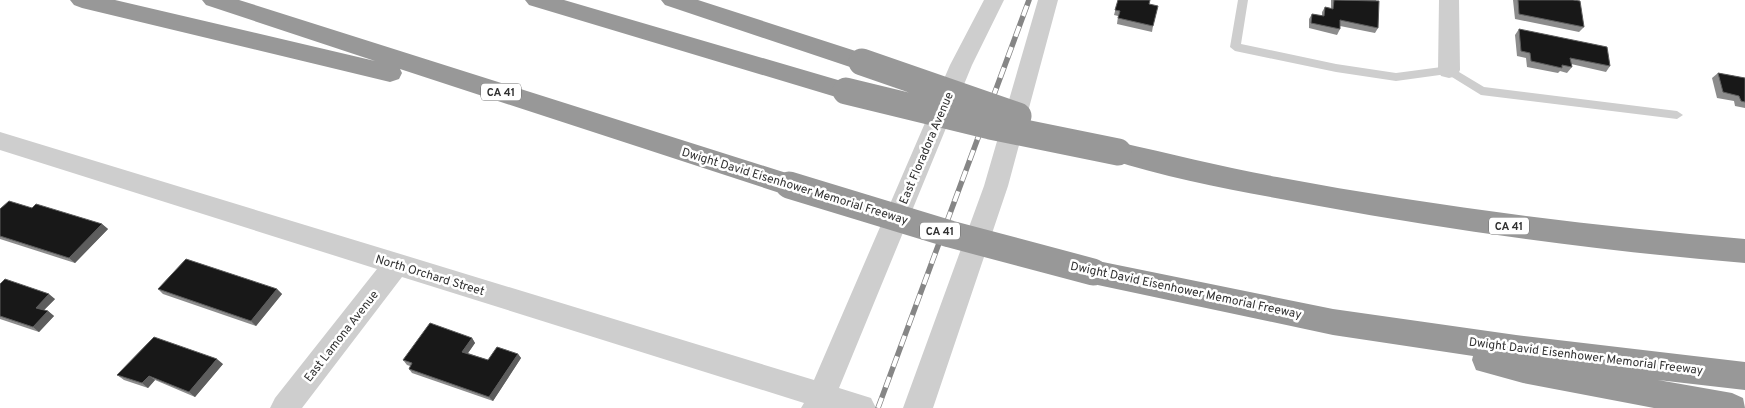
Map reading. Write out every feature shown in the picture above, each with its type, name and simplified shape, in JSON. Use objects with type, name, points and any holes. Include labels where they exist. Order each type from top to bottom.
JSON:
[{"type":"highway","points":[[82,0],[304,52],[637,136]]},
{"type":"highway","points":[[128,0],[304,52]]},
{"type":"highway","name":"Dwight David Eisenhower Memorial Freeway","points":[[214,0],[789,185],[950,234],[1093,272],[1333,322],[1516,349],[1745,376]]},
{"type":"highway","name":"CA 41","points":[[537,0],[846,91],[990,126],[1275,187],[1495,224],[1652,244],[1745,251]]},
{"type":"highway","points":[[673,0],[862,62],[1118,152]]},
{"type":"highway","points":[[1333,322],[1523,369],[1732,408]]},
{"type":"street","name":"East Floradora Avenue","points":[[818,402],[957,74],[994,0]]},
{"type":"street","points":[[918,408],[996,186],[1048,0]]},
{"type":"street","points":[[1449,0],[1449,70]]},
{"type":"street","name":"North Orchard Street","points":[[4,147],[396,265],[818,402],[861,408]]},
{"type":"street","name":"East Lamona Avenue","points":[[285,408],[396,265]]},
{"type":"lane","points":[[1243,0],[1235,47],[1336,68],[1396,77],[1449,70],[1481,91],[1677,115]]},
{"type":"building","points":[[1118,0],[1150,0],[1149,4],[1158,6],[1153,26],[1118,18],[1120,11],[1115,10]]},
{"type":"building","points":[[1334,0],[1379,1],[1378,28],[1340,20],[1340,29],[1311,23],[1312,14],[1324,16],[1325,7],[1333,9]]},
{"type":"building","points":[[1518,0],[1580,1],[1584,27],[1519,14]]},
{"type":"building","points":[[1519,29],[1607,47],[1610,66],[1570,58],[1572,67],[1562,65],[1562,68],[1531,61],[1530,53],[1521,51]]},
{"type":"building","points":[[1718,73],[1745,78],[1745,102],[1741,101],[1739,96],[1723,92]]},
{"type":"building","points":[[9,201],[32,208],[36,204],[102,224],[69,258],[0,236],[0,209]]},
{"type":"building","points":[[186,259],[277,289],[251,321],[158,289]]},
{"type":"building","points":[[5,279],[49,294],[36,308],[48,311],[33,327],[0,316],[0,284]]},
{"type":"building","points":[[430,323],[472,338],[462,352],[488,360],[497,347],[518,354],[489,397],[409,369],[412,363],[403,360]]},
{"type":"building","points":[[154,337],[217,359],[189,392],[149,376],[142,383],[117,375]]},
{"type":"railway","points":[[878,408],[1029,0]]}]
